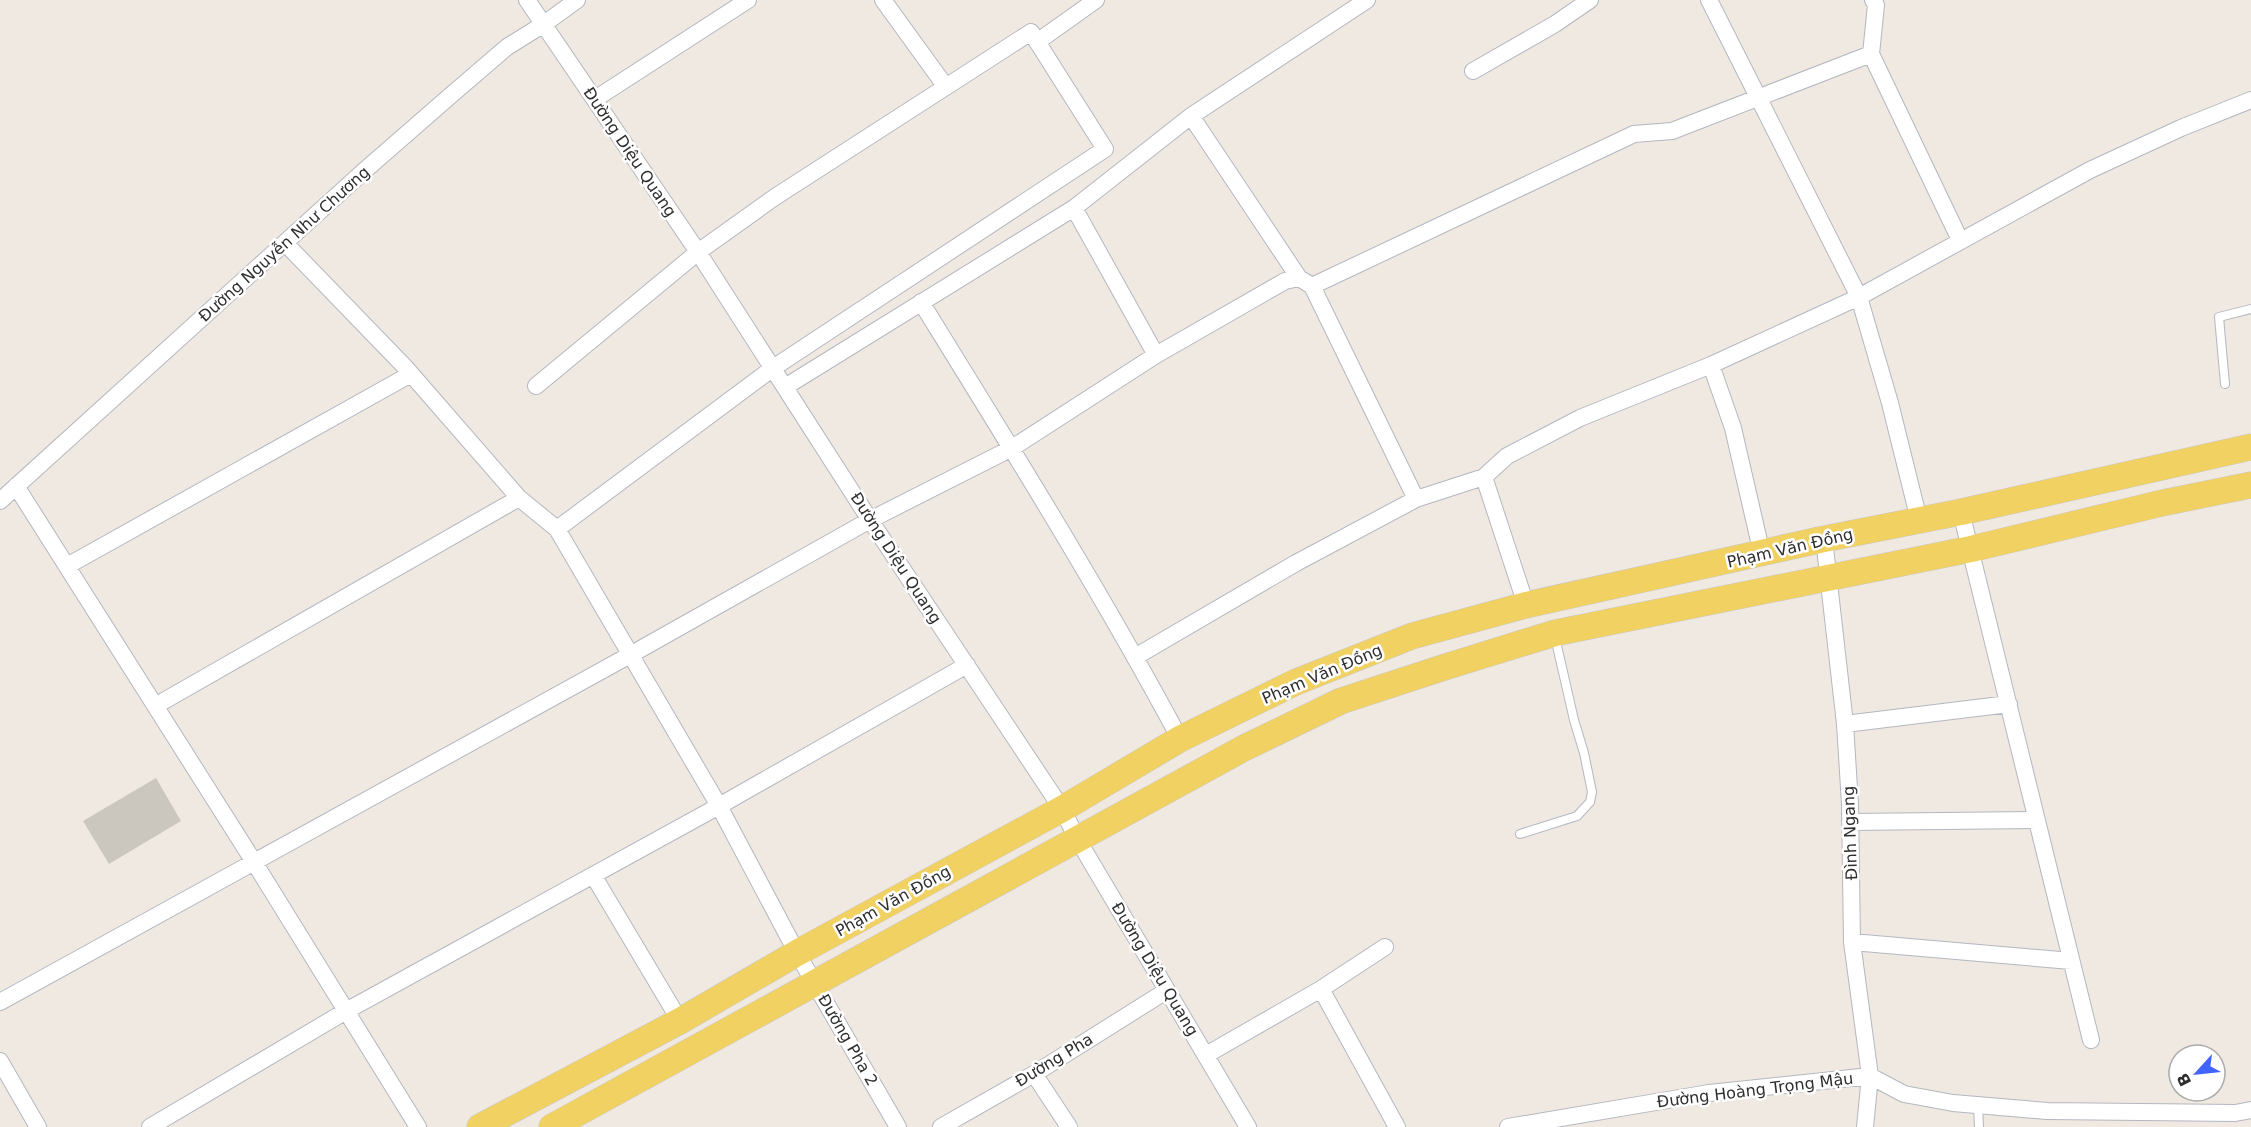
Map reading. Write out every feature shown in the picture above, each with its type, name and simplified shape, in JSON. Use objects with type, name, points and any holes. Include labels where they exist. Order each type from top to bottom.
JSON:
[{"type":"main road","name":"Phạm Văn Đồng","points":[[480,1127],[680,1020],[797,953],[1062,809],[1180,739],[1296,682],[1401,640],[1526,605],[2251,447]]},
{"type":"main road","name":"Phạm Văn Đồng","points":[[566,1124],[814,983],[1244,748],[1341,701],[1555,633],[1828,576],[1971,549],[2162,503],[2251,486]]},
{"type":"street","name":"Đường Diệu Quang","points":[[527,0],[698,252],[870,520],[1062,809],[1166,991],[1248,1127]]},
{"type":"street","name":"Đường Nguyễn Như Chương","points":[[0,501],[285,243],[507,47],[577,0]]},
{"type":"street","points":[[595,99],[748,0]]},
{"type":"street","points":[[883,0],[946,87]]},
{"type":"street","points":[[1037,42],[1096,0]]},
{"type":"street","points":[[785,387],[1074,208],[1191,116],[1367,0]]},
{"type":"street","points":[[1473,71],[1555,24],[1590,0]]},
{"type":"street","points":[[1709,0],[1859,297],[1890,403],[1919,520]]},
{"type":"street","points":[[1879,2],[1871,54],[1960,240]]},
{"type":"street","points":[[536,386],[698,252],[775,197],[1031,32],[1105,148],[773,368],[556,529]]},
{"type":"street","points":[[0,1002],[870,520],[1012,448],[1156,355],[1285,281],[1306,282],[1634,134],[1672,131],[1871,54]]},
{"type":"street","points":[[1135,657],[1296,563],[1416,500],[1484,477],[1507,456],[1580,418],[1711,365],[1859,297],[2090,170],[2181,128],[2251,100]]},
{"type":"street","points":[[1191,116],[1306,282],[1416,500]]},
{"type":"street","points":[[1074,208],[1156,355]]},
{"type":"street","name":"Đường Pha 2","points":[[285,243],[411,374],[519,498],[556,529],[719,806],[797,953],[898,1127]]},
{"type":"street","points":[[921,302],[1012,448],[1135,657],[1180,739]]},
{"type":"street","points":[[1711,365],[1733,428],[1762,554]]},
{"type":"street","points":[[67,566],[411,374]]},
{"type":"street","points":[[1484,477],[1526,605]]},
{"type":"street","points":[[16,486],[254,862],[418,1127]]},
{"type":"street","points":[[155,706],[519,498]]},
{"type":"street","points":[[1961,512],[2091,1041]]},
{"type":"street","name":"Đình Ngang","points":[[1824,539],[1845,724],[1850,822],[1852,942],[1870,1076],[1865,1127]]},
{"type":"street","points":[[150,1127],[346,1011],[719,806],[967,665]]},
{"type":"street","points":[[1845,724],[2009,704]]},
{"type":"street","points":[[1850,822],[2037,820]]},
{"type":"street","points":[[593,875],[680,1020]]},
{"type":"street","points":[[1852,942],[2072,961]]},
{"type":"street","points":[[1206,1054],[1321,989],[1385,947]]},
{"type":"street","points":[[1321,989],[1396,1127]]},
{"type":"street","name":"Đường Pha","points":[[941,1127],[1034,1074],[1166,991]]},
{"type":"street","points":[[0,1061],[38,1127]]},
{"type":"street","points":[[1034,1074],[1069,1127]]},
{"type":"street","name":"Đường Hoàng Trọng Mậu","points":[[1508,1127],[1709,1093],[1870,1076],[1904,1094],[1953,1103],[2047,1111],[2122,1113],[2235,1113],[2251,1110]]},
{"type":"street","points":[[552,1088],[566,1124]]},
{"type":"lane","points":[[2225,384],[2219,317],[2251,309]]},
{"type":"lane","points":[[1520,834],[1577,816],[1590,802],[1592,792],[1555,633]]},
{"type":"lane","points":[[1978,1105],[1979,1127]]},
{"type":"building","points":[[156,778],[181,821],[109,864],[83,821]]}]
